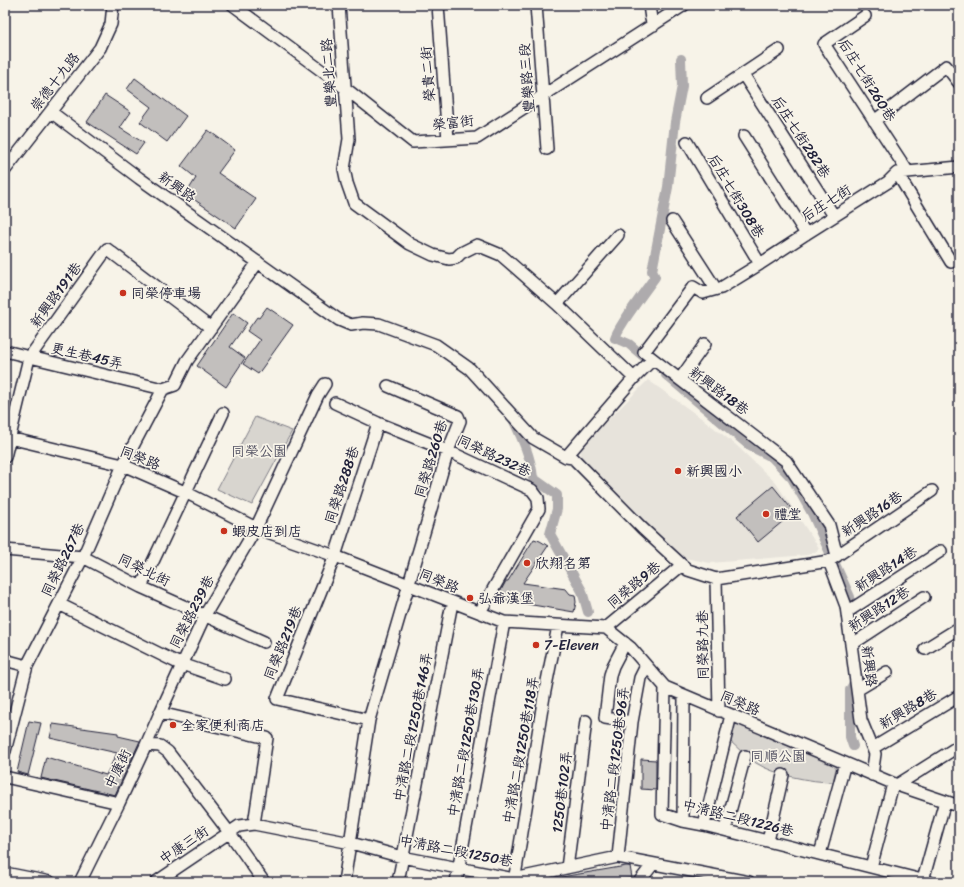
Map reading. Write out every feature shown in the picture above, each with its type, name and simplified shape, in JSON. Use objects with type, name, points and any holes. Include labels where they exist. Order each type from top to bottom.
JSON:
[{"type":"street","name":"崇德十九路","points":[[5,170],[100,48],[111,24],[113,5]]},
{"type":"street","name":"榮富街","points":[[233,5],[345,88],[413,142],[477,138],[684,5]]},
{"type":"street","name":"豐樂北二路","points":[[339,5],[350,139],[344,169],[354,203],[410,244],[433,255],[449,259],[456,258],[461,253],[477,245],[501,255],[557,304]]},
{"type":"street","name":"榮貴二街","points":[[438,5],[448,140]]},
{"type":"street","name":"豐樂路三段","points":[[536,5],[547,149]]},
{"type":"street","points":[[649,5],[651,19],[654,25]]},
{"type":"street","name":"后庄七街260巷","points":[[865,16],[824,44],[874,121],[951,262]]},
{"type":"street","points":[[707,98],[779,50]]},
{"type":"street","points":[[874,121],[946,66],[959,83]]},
{"type":"street","name":"后庄七街282巷","points":[[743,74],[834,216]]},
{"type":"street","name":"新興路","points":[[51,112],[139,178],[339,320],[351,325],[363,323],[379,324],[436,345],[470,369],[533,438],[566,457],[573,458],[642,528],[682,565],[688,570],[716,579]]},
{"type":"street","points":[[744,136],[806,234]]},
{"type":"street","name":"后庄七街308巷","points":[[687,142],[760,264]]},
{"type":"street","points":[[902,172],[959,167]]},
{"type":"street","name":"后庄七街","points":[[716,289],[721,288],[760,264],[902,172]]},
{"type":"street","points":[[566,457],[634,378],[653,359],[644,352],[684,297],[693,287],[703,293],[716,289],[672,221]]},
{"type":"street","points":[[618,235],[557,304],[634,378]]},
{"type":"street","name":"新興路191巷","points":[[29,358],[107,249],[211,328]]},
{"type":"street","points":[[163,389],[175,385],[187,361],[258,262]]},
{"type":"street","points":[[680,379],[705,344]]},
{"type":"street","name":"更生巷45弄","points":[[5,351],[163,389]]},
{"type":"street","points":[[5,457],[7,438],[29,358]]},
{"type":"street","name":"新興路18巷","points":[[653,359],[786,461],[829,525],[833,559]]},
{"type":"street","name":"同榮路239巷","points":[[146,745],[205,615],[256,528],[318,395],[325,384]]},
{"type":"street","name":"同榮路260巷","points":[[344,882],[369,720],[448,451],[460,421],[458,416],[388,386]]},
{"type":"street","name":"同榮路267巷","points":[[27,666],[83,557],[123,465],[163,389]]},
{"type":"street","name":"同榮路232巷","points":[[335,403],[378,423],[448,451],[532,490],[538,498],[539,509],[480,612]]},
{"type":"street","points":[[141,587],[187,493],[223,413]]},
{"type":"street","name":"同榮路288巷","points":[[335,556],[378,423]]},
{"type":"street","name":"同榮路","points":[[7,438],[123,465],[187,493],[256,528],[335,556],[452,603],[504,622],[606,628],[625,643],[665,687],[872,775],[959,806]]},
{"type":"street","name":"新興路16巷","points":[[833,559],[932,492]]},
{"type":"street","name":"同榮北街","points":[[5,550],[83,557],[141,587],[264,642]]},
{"type":"street","name":"新興路14巷","points":[[847,612],[941,551]]},
{"type":"street","name":"同榮路219巷","points":[[335,556],[277,698],[369,720]]},
{"type":"street","name":"新興路","points":[[833,559],[846,606],[860,720],[875,754],[872,775]]},
{"type":"street","points":[[716,579],[833,559]]},
{"type":"street","name":"同榮路9巷","points":[[606,628],[682,565]]},
{"type":"street","name":"同榮路九巷","points":[[716,579],[719,711]]},
{"type":"street","name":"新興路12巷","points":[[851,645],[924,597]]},
{"type":"street","name":"中清路二段1250巷146弄","points":[[398,882],[452,603]]},
{"type":"street","points":[[59,604],[182,665],[225,679]]},
{"type":"street","name":"中清路二段1250巷130弄","points":[[456,882],[504,622]]},
{"type":"street","name":"中清路二段1250巷118弄","points":[[514,880],[544,696],[558,626]]},
{"type":"street","points":[[925,649],[959,628]]},
{"type":"street","points":[[625,643],[610,675],[605,718],[632,722]]},
{"type":"street","points":[[5,660],[27,666],[5,751]]},
{"type":"street","name":"中清路二段1250巷96弄","points":[[618,857],[632,722],[640,678],[646,666]]},
{"type":"street","points":[[856,690],[887,672]]},
{"type":"street","name":"中清路二段1226巷","points":[[665,687],[662,814],[684,821],[927,881]]},
{"type":"street","points":[[684,696],[684,821]]},
{"type":"street","name":"新興路8巷","points":[[873,748],[959,696]]},
{"type":"street","points":[[160,713],[267,738],[254,824]]},
{"type":"street","points":[[704,825],[731,715]]},
{"type":"street","name":"1250巷102弄","points":[[567,868],[586,721]]},
{"type":"street","name":"中康街","points":[[5,777],[119,803],[146,745],[160,746],[168,752],[229,832],[264,882]]},
{"type":"street","points":[[871,867],[895,784],[958,750]]},
{"type":"street","points":[[725,830],[745,756]]},
{"type":"street","points":[[820,854],[844,763]]},
{"type":"street","points":[[768,841],[783,775]]},
{"type":"street","points":[[927,881],[945,801]]},
{"type":"street","points":[[80,882],[119,803]]},
{"type":"street","name":"中清路二段1250巷","points":[[229,832],[239,826],[254,824],[351,842],[402,857],[514,880],[618,857],[749,882]]},
{"type":"street","name":"中康三街","points":[[156,882],[229,832]]},
{"type":"street","points":[[639,882],[652,864]]},
{"type":"street","points":[[5,873],[50,882]]},
{"type":"shaded area","name":"新興國小","points":[[648,380],[736,445],[776,483],[819,548],[817,551],[807,555],[710,563],[685,558],[661,540],[581,459],[581,447]]},
{"type":"green space","name":"同榮公園","points":[[255,417],[292,431],[252,505],[217,489]]},
{"type":"green space","name":"同順公園","points":[[735,722],[837,764],[833,782],[814,781],[793,777],[773,771],[756,763],[730,741]]},
{"type":"building","points":[[135,78],[186,116],[167,142],[140,122],[151,107],[127,89]]},
{"type":"building","points":[[105,95],[131,112],[120,128],[144,143],[136,154],[87,122]]},
{"type":"building","points":[[208,130],[235,150],[218,173],[256,199],[236,228],[186,194],[196,178],[181,166]]},
{"type":"building","points":[[267,307],[293,325],[258,374],[243,364],[260,340],[247,331],[257,317],[259,318]]},
{"type":"building","points":[[233,313],[247,323],[230,347],[245,358],[226,387],[197,366]]},
{"type":"building","name":"禮堂","points":[[773,486],[794,512],[758,542],[737,516]]},
{"type":"building","name":"欣翔名第","points":[[534,539],[548,546],[523,583],[566,589],[570,594],[575,595],[576,602],[574,612],[503,600],[498,596],[506,581],[508,581]]},
{"type":"building","points":[[29,721],[41,723],[28,775],[17,772]]},
{"type":"building","points":[[53,724],[118,733],[118,736],[140,741],[115,795],[41,778],[46,757],[106,775],[117,753],[50,738]]},
{"type":"building","points":[[641,759],[656,760],[656,790],[641,789]]},
{"type":"building","points":[[630,866],[632,878],[611,882],[556,882],[556,878]]},
{"type":"waterway","points":[[649,361],[629,344],[615,338],[617,332],[655,277],[652,271],[668,187],[675,122],[682,86],[681,59]]},
{"type":"waterway","points":[[666,375],[750,446],[772,457],[792,478],[812,513],[850,597],[852,615]]},
{"type":"waterway","points":[[513,419],[523,440],[533,478],[557,495],[557,509],[550,534],[582,591],[588,612]]},
{"type":"waterway","points":[[853,746],[850,737],[850,690],[858,676]]},
{"type":"place","name":"同榮停車場","points":[[123,293]]},
{"type":"place","name":"新興國小","points":[[678,471]]},
{"type":"place","name":"禮堂","points":[[766,514]]},
{"type":"place","name":"蝦皮店到店","points":[[224,531]]},
{"type":"place","name":"欣翔名第","points":[[527,563]]},
{"type":"place","name":"弘爺漢堡","points":[[470,598]]},
{"type":"place","name":"7-Eleven","points":[[536,645]]},
{"type":"place","name":"全家便利商店","points":[[173,725]]}]
